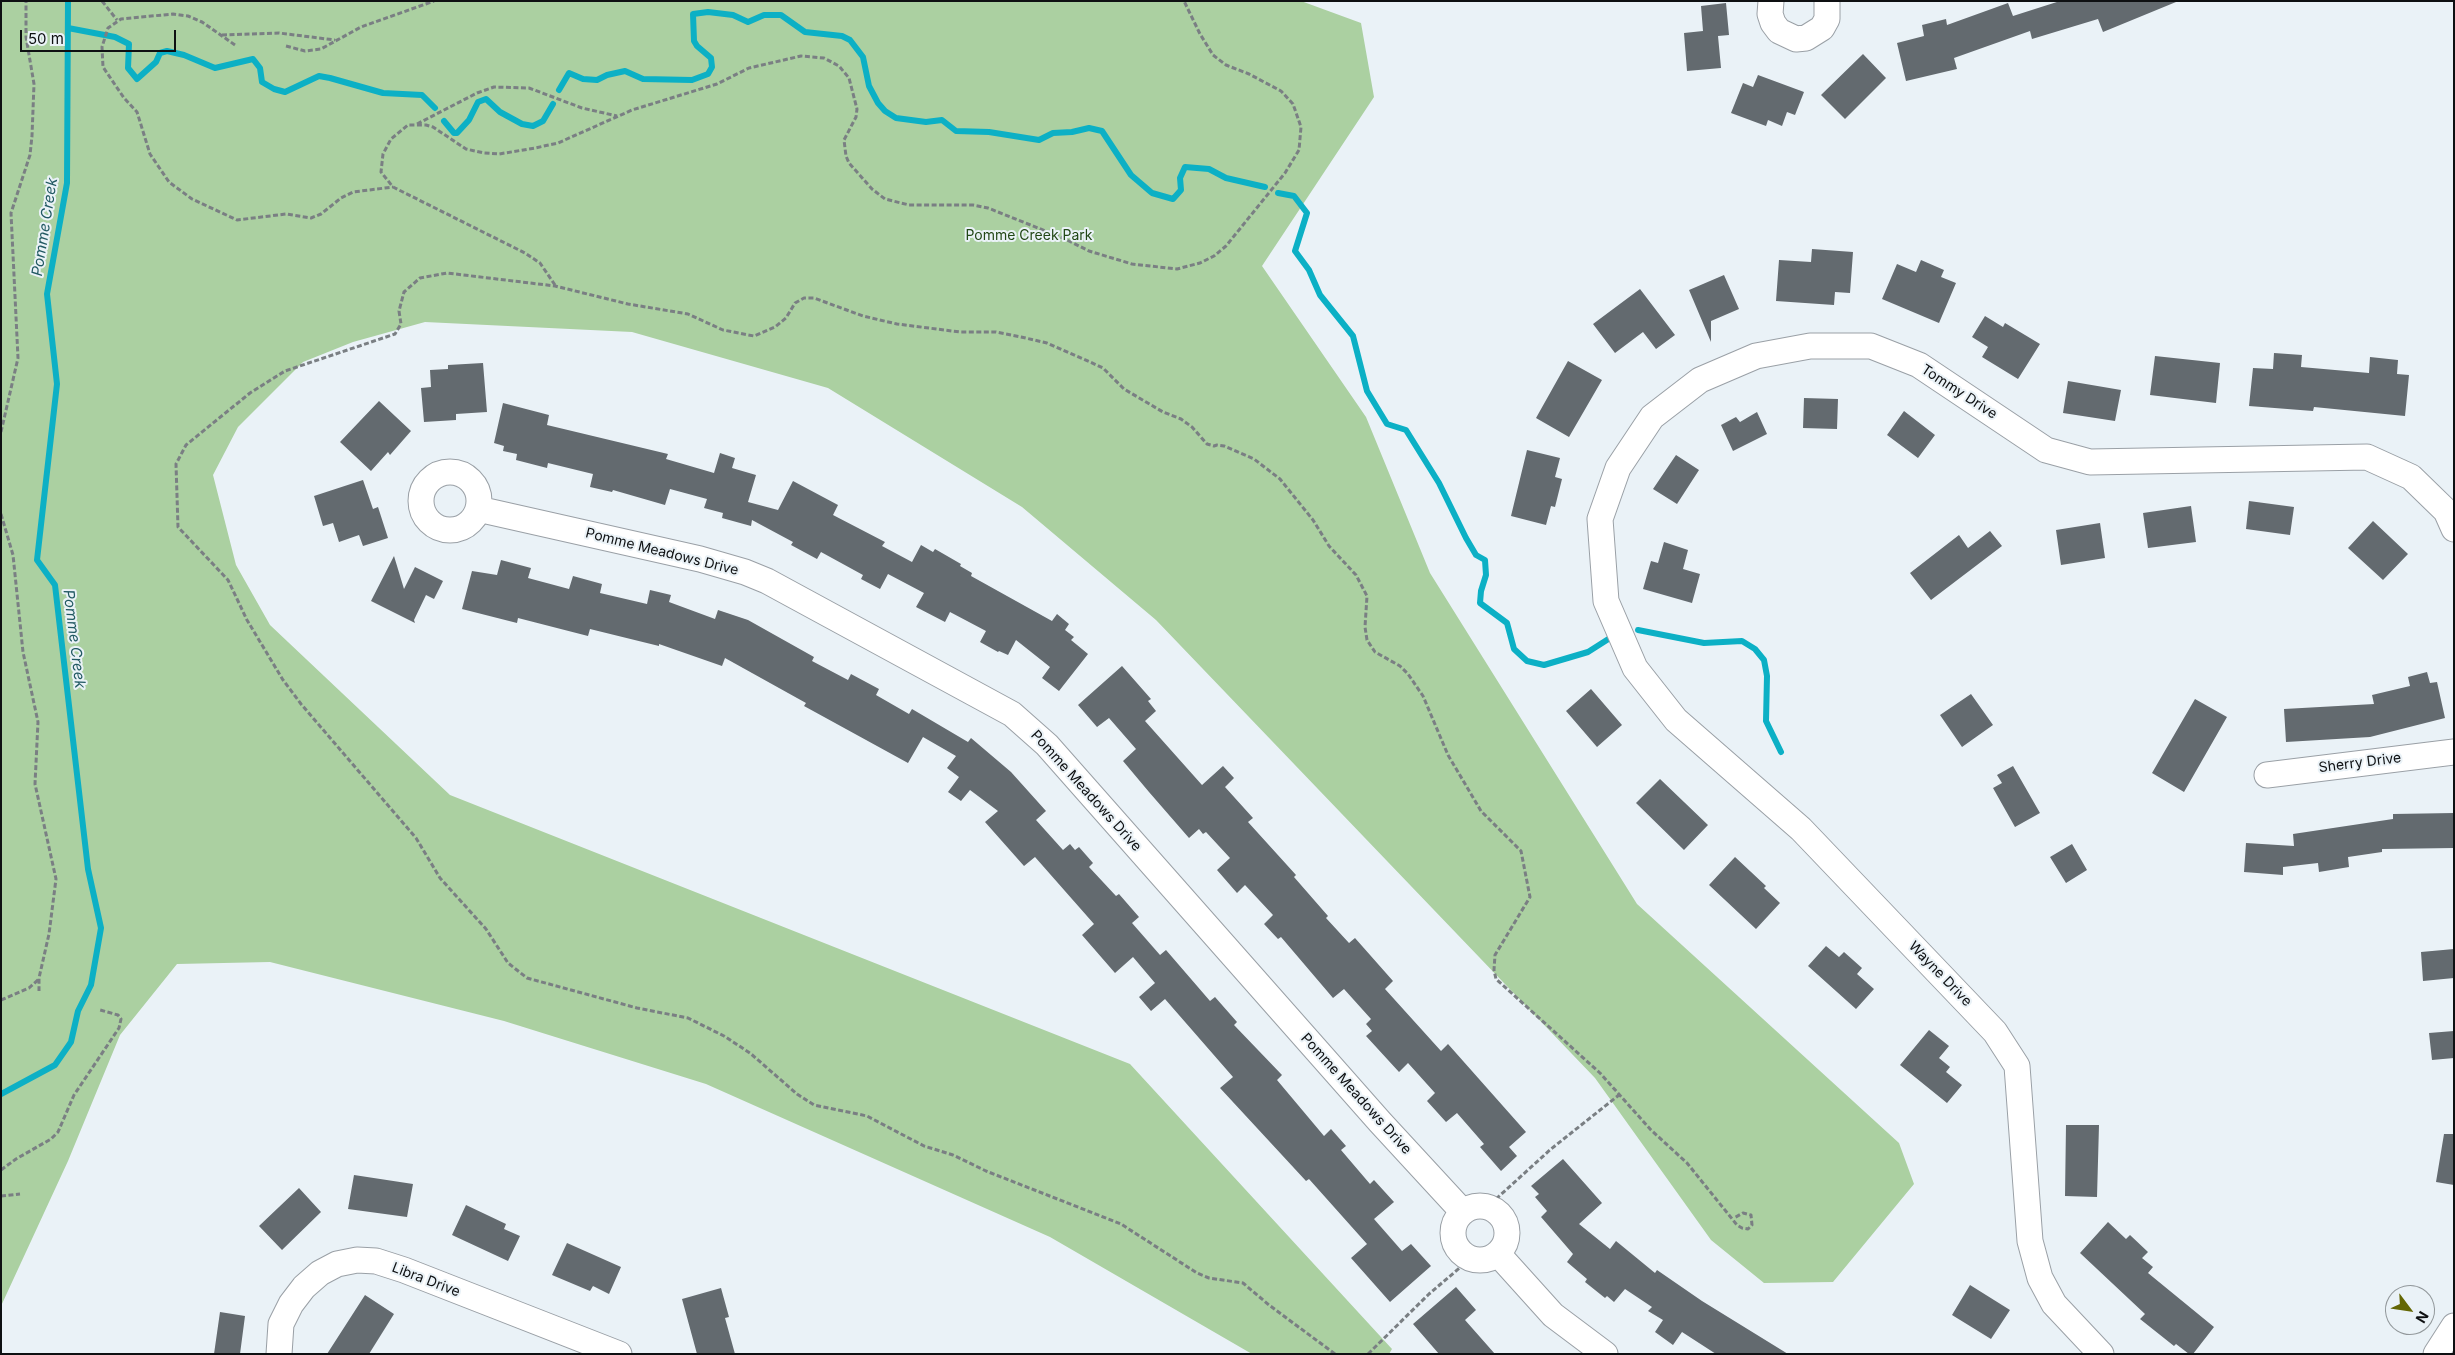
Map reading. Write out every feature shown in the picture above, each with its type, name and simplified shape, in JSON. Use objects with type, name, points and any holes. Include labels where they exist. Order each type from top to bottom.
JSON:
[{"type":"street","points":[[1771,1],[1770,14],[1773,23],[1779,31],[1796,39],[1806,38],[1822,28],[1827,19],[1827,1]]},
{"type":"street","name":"Tommy Drive","points":[[1635,668],[1606,602],[1600,520],[1618,468],[1652,417],[1700,380],[1756,356],[1810,346],[1871,346],[1919,365],[2046,450],[2090,462],[2367,457],[2410,477],[2446,511],[2454,529]]},
{"type":"street","name":"Pomme Meadows Drive","points":[[478,509],[700,559],[746,572],[776,586],[1012,714],[1047,745],[1380,1122],[1463,1212]]},
{"type":"street","name":"Wayne Drive","points":[[1635,668],[1676,720],[1801,829],[1995,1032],[2017,1066],[2030,1241],[2040,1278],[2054,1304],[2101,1354]]},
{"type":"street","name":"Sherry Drive","points":[[2267,775],[2454,752]]},
{"type":"street","points":[[1482,1206],[1492,1209],[1501,1216],[1506,1225],[1507,1236],[1504,1246],[1498,1254],[1488,1259],[1478,1260],[1468,1258],[1459,1251],[1454,1241],[1453,1231],[1456,1220],[1463,1212],[1472,1207],[1482,1206]]},
{"type":"street","points":[[1498,1254],[1553,1315],[1605,1354]]},
{"type":"street","name":"Libra Drive","points":[[279,1354],[281,1324],[291,1304],[304,1287],[320,1273],[337,1264],[357,1260],[376,1261],[404,1270],[619,1354]]},
{"type":"street","points":[[2436,1354],[2454,1326]]},
{"type":"path","points":[[1,432],[18,358],[11,213],[30,155],[32,136],[34,84],[26,37],[26,1]]},
{"type":"path","points":[[102,1],[117,20]]},
{"type":"path","points":[[286,46],[313,50],[322,49],[361,26],[434,1]]},
{"type":"path","points":[[555,286],[540,264],[525,254],[393,187],[381,172],[383,154],[391,138],[408,125],[415,125],[433,127],[466,149],[484,153],[499,154],[558,143],[595,128],[618,116],[717,84],[749,68],[801,56],[824,58],[845,71],[855,93],[856,117],[844,140],[848,163],[885,200],[909,205],[972,205],[988,208],[1063,238],[1089,251],[1132,264],[1177,269],[1200,263],[1214,256],[1237,233],[1285,173],[1299,150],[1301,127],[1292,104],[1281,91],[1249,74],[1226,65],[1213,55],[1200,34],[1184,1]]},
{"type":"path","points":[[235,45],[188,16],[173,14],[117,20],[108,28],[102,48],[103,67],[124,98],[137,112],[150,154],[160,170],[180,192],[228,216],[246,220],[270,214],[286,214],[310,218],[321,214],[341,198],[353,192],[393,187]]},
{"type":"path","points":[[221,35],[278,33],[336,40]]},
{"type":"path","points":[[415,125],[463,99],[494,88],[529,88],[582,108],[618,116]]},
{"type":"path","points":[[1336,1354],[1269,1305],[1243,1282],[1209,1278],[1197,1274],[1121,1224],[986,1171],[953,1155],[924,1146],[867,1116],[814,1105],[797,1094],[750,1052],[724,1036],[688,1018],[636,1008],[527,978],[508,964],[486,929],[440,878],[416,838],[292,692],[247,620],[228,580],[178,527],[176,464],[186,445],[250,393],[285,371],[395,334],[401,324],[399,311],[404,292],[420,278],[447,274],[462,274],[555,286],[628,304],[688,314],[723,330],[754,336],[776,327],[786,318],[795,304],[804,298],[814,298],[863,316],[897,324],[960,332],[996,332],[1021,337],[1068,351],[1096,365],[1124,389],[1192,427],[1207,444],[1224,446],[1254,458],[1280,479],[1313,520],[1329,546],[1356,575],[1367,596],[1365,627],[1367,640],[1375,652],[1400,666],[1408,674],[1423,696],[1448,755],[1481,811],[1521,851],[1530,897],[1495,955],[1494,970],[1496,979],[1579,1052],[1651,1130],[1687,1163],[1742,1228],[1748,1229],[1752,1225],[1753,1219],[1751,1216],[1743,1213],[1734,1218]]},
{"type":"path","points":[[1,514],[13,555],[23,652],[38,722],[35,784],[56,879],[49,934],[39,978],[39,991]]},
{"type":"path","points":[[1,1000],[29,988],[39,978]]},
{"type":"path","points":[[1,1170],[51,1139],[58,1132],[74,1095],[119,1028],[121,1019],[118,1015],[100,1010]]},
{"type":"path","points":[[1496,1199],[1551,1149],[1619,1095]]},
{"type":"path","points":[[1,1196],[20,1194]]},
{"type":"path","points":[[1368,1354],[1429,1294],[1463,1265]]},
{"type":"green space","name":"Pomme Creek Park","points":[[1,1],[1301,1],[1361,23],[1374,97],[1262,266],[1366,417],[1430,573],[1637,904],[1899,1143],[1914,1184],[1833,1282],[1764,1283],[1711,1240],[1595,1078],[1156,620],[1022,507],[828,388],[632,332],[425,322],[353,342],[303,362],[238,427],[213,475],[236,565],[270,625],[450,795],[1130,1064],[1392,1349],[1389,1354],[1252,1354],[1050,1237],[706,1084],[504,1021],[270,962],[177,964],[120,1035],[68,1161],[1,1306]]},
{"type":"building","points":[[2060,1],[2176,2],[2103,32],[2098,19],[2032,39],[2030,31],[1954,58],[1957,69],[1906,81],[1897,43],[1924,36],[1922,25],[1946,19],[1947,25],[2008,3],[2013,16]]},
{"type":"building","points":[[1726,3],[1729,35],[1718,36],[1721,68],[1687,71],[1684,33],[1703,31],[1701,6]]},
{"type":"building","points":[[1863,54],[1886,78],[1845,119],[1821,95]]},
{"type":"building","points":[[1758,75],[1804,92],[1795,115],[1787,112],[1782,126],[1768,120],[1766,126],[1731,113],[1743,83],[1753,87]]},
{"type":"building","points":[[1812,249],[1853,252],[1850,293],[1835,292],[1834,305],[1776,301],[1779,260],[1811,262]]},
{"type":"building","points":[[1921,260],[1944,270],[1941,277],[1956,283],[1939,323],[1882,299],[1897,264],[1916,272]]},
{"type":"building","points":[[1724,275],[1739,309],[1711,321],[1711,342],[1689,290]]},
{"type":"building","points":[[1640,289],[1675,335],[1656,349],[1643,332],[1615,353],[1593,324]]},
{"type":"building","points":[[1985,316],[2003,327],[2005,323],[2040,344],[2018,379],[1982,357],[1988,347],[1972,337]]},
{"type":"building","points":[[2274,353],[2302,355],[2301,367],[2369,373],[2370,357],[2398,360],[2397,374],[2409,375],[2405,416],[2314,407],[2313,411],[2249,406],[2253,368],[2273,369]]},
{"type":"building","points":[[2155,356],[2220,363],[2216,403],[2150,395]]},
{"type":"building","points":[[1568,361],[1602,380],[1569,437],[1536,418]]},
{"type":"building","points":[[483,363],[487,412],[456,414],[456,420],[424,422],[421,388],[431,387],[430,370],[448,369],[448,365]]},
{"type":"building","points":[[2068,381],[2121,390],[2115,421],[2063,413]]},
{"type":"building","points":[[1804,398],[1838,399],[1837,429],[1803,428]]},
{"type":"building","points":[[379,401],[411,431],[390,455],[388,452],[371,471],[340,442]]},
{"type":"building","points":[[503,403],[549,415],[547,425],[668,454],[666,459],[714,473],[720,453],[735,458],[732,468],[756,475],[748,502],[778,510],[793,481],[838,505],[833,515],[885,542],[882,546],[912,562],[921,545],[933,552],[935,549],[961,564],[960,566],[972,573],[971,576],[1052,621],[1057,614],[1069,624],[1065,630],[1074,637],[1071,640],[1088,654],[1059,691],[1042,678],[1050,667],[1016,640],[1008,655],[998,652],[980,642],[986,631],[950,612],[945,622],[916,607],[924,593],[888,574],[880,589],[861,579],[863,575],[821,552],[817,559],[791,545],[793,542],[752,520],[751,526],[722,518],[723,513],[704,508],[707,499],[670,489],[665,505],[613,490],[612,492],[590,487],[593,474],[548,463],[547,468],[516,460],[517,454],[503,451],[504,446],[494,443]]},
{"type":"building","points":[[1904,411],[1935,435],[1918,458],[1887,435]]},
{"type":"building","points":[[1757,412],[1767,434],[1733,451],[1721,425],[1736,417],[1740,422]]},
{"type":"building","points":[[1527,450],[1560,458],[1555,477],[1562,479],[1555,507],[1551,506],[1546,525],[1511,516]]},
{"type":"building","points":[[1676,455],[1699,470],[1677,504],[1653,489]]},
{"type":"building","points":[[363,480],[373,509],[378,507],[388,538],[363,546],[359,535],[339,542],[333,523],[323,526],[314,496]]},
{"type":"building","points":[[2249,501],[2294,507],[2290,535],[2246,529]]},
{"type":"building","points":[[2191,506],[2196,542],[2148,548],[2143,513]]},
{"type":"building","points":[[2373,521],[2408,554],[2383,580],[2348,548]]},
{"type":"building","points":[[2100,523],[2105,558],[2061,565],[2056,530]]},
{"type":"building","points":[[1990,531],[2002,546],[1931,600],[1910,573],[1959,535],[1968,548]]},
{"type":"building","points":[[1664,542],[1688,550],[1683,569],[1700,574],[1692,603],[1643,589],[1651,561],[1658,563]]},
{"type":"building","points":[[394,556],[404,589],[415,567],[443,581],[434,599],[426,595],[414,620],[415,623],[371,601]]},
{"type":"building","points":[[501,560],[531,568],[528,578],[569,589],[573,576],[602,584],[600,593],[647,604],[650,590],[671,595],[669,602],[715,619],[718,610],[748,620],[814,657],[812,661],[848,680],[851,674],[879,689],[876,695],[909,714],[912,709],[968,742],[971,738],[1011,772],[1046,811],[1036,820],[1063,850],[1070,844],[1075,850],[1079,847],[1093,863],[1089,867],[1116,896],[1119,894],[1139,917],[1132,923],[1160,955],[1166,950],[1210,1001],[1215,997],[1237,1022],[1234,1025],[1282,1075],[1277,1080],[1324,1136],[1331,1129],[1346,1146],[1341,1150],[1370,1184],[1374,1180],[1394,1202],[1374,1219],[1402,1251],[1411,1244],[1431,1266],[1390,1302],[1351,1258],[1367,1244],[1309,1179],[1306,1181],[1220,1088],[1233,1077],[1165,999],[1151,1011],[1139,997],[1155,983],[1133,957],[1115,973],[1082,935],[1094,924],[1035,857],[1024,866],[985,822],[998,811],[970,790],[961,801],[948,792],[959,777],[947,768],[956,756],[923,737],[908,763],[804,706],[806,703],[725,658],[722,666],[659,644],[659,646],[590,629],[588,636],[518,618],[517,623],[462,609],[472,571],[497,575]]},
{"type":"building","points":[[1122,666],[1151,699],[1148,701],[1156,711],[1145,721],[1202,785],[1223,766],[1234,778],[1225,787],[1253,818],[1248,822],[1296,875],[1294,877],[1328,916],[1326,918],[1349,943],[1355,938],[1393,981],[1385,989],[1441,1051],[1448,1044],[1526,1132],[1509,1147],[1517,1156],[1501,1171],[1480,1147],[1484,1144],[1457,1113],[1446,1122],[1427,1101],[1435,1093],[1408,1063],[1399,1072],[1366,1036],[1372,1031],[1366,1024],[1371,1019],[1344,989],[1333,998],[1281,937],[1278,939],[1264,924],[1273,915],[1245,885],[1237,893],[1217,870],[1230,858],[1206,832],[1203,834],[1199,829],[1189,838],[1149,792],[1123,761],[1136,749],[1109,718],[1097,727],[1078,705]]},
{"type":"building","points":[[2427,672],[2430,683],[2437,682],[2445,718],[2370,737],[2286,742],[2284,709],[2374,704],[2372,695],[2410,686],[2408,677]]},
{"type":"building","points":[[1591,689],[1622,725],[1597,747],[1566,711]]},
{"type":"building","points":[[1971,694],[1993,725],[1962,747],[1940,715]]},
{"type":"building","points":[[2195,699],[2227,717],[2184,792],[2152,773]]},
{"type":"building","points":[[2013,766],[2040,813],[2015,827],[1993,788],[2002,783],[1997,775]]},
{"type":"building","points":[[1660,779],[1708,825],[1684,850],[1636,803]]},
{"type":"building","points":[[2454,813],[2454,848],[2382,849],[2382,852],[2348,857],[2349,867],[2319,872],[2318,863],[2283,867],[2283,875],[2244,872],[2246,843],[2294,846],[2293,834],[2393,819],[2393,814]]},
{"type":"building","points":[[2072,844],[2087,870],[2066,883],[2050,857]]},
{"type":"building","points":[[1735,857],[1766,886],[1764,888],[1780,903],[1756,929],[1709,885]]},
{"type":"building","points":[[1826,946],[1839,957],[1844,952],[1862,968],[1857,974],[1874,989],[1856,1009],[1808,966]]},
{"type":"building","points":[[2454,949],[2454,978],[2423,981],[2421,952]]},
{"type":"building","points":[[1929,1030],[1949,1046],[1939,1058],[1950,1067],[1946,1072],[1962,1085],[1947,1103],[1900,1065]]},
{"type":"building","points":[[2454,1031],[2454,1058],[2432,1060],[2429,1033]]},
{"type":"building","points":[[2066,1125],[2099,1125],[2097,1197],[2065,1196]]},
{"type":"building","points":[[2444,1134],[2454,1134],[2454,1185],[2436,1182]]},
{"type":"building","points":[[1563,1159],[1602,1203],[1579,1224],[1610,1249],[1616,1241],[1655,1273],[1657,1270],[1702,1301],[1788,1354],[1716,1354],[1682,1332],[1673,1345],[1655,1332],[1663,1320],[1648,1311],[1652,1307],[1625,1289],[1614,1302],[1607,1296],[1605,1298],[1585,1282],[1587,1279],[1567,1262],[1573,1254],[1541,1217],[1547,1211],[1535,1197],[1539,1194],[1531,1186]]},
{"type":"building","points":[[354,1175],[413,1184],[407,1217],[348,1209]]},
{"type":"building","points":[[299,1188],[321,1212],[282,1250],[259,1226]]},
{"type":"building","points":[[466,1205],[506,1224],[504,1229],[520,1236],[508,1261],[452,1235]]},
{"type":"building","points":[[2108,1222],[2126,1239],[2130,1235],[2148,1252],[2142,1258],[2153,1267],[2148,1273],[2214,1327],[2193,1354],[2189,1354],[2176,1344],[2174,1346],[2140,1319],[2145,1314],[2080,1253]]},
{"type":"building","points":[[567,1243],[621,1267],[609,1294],[593,1286],[590,1291],[552,1275]]},
{"type":"building","points":[[1970,1285],[2010,1310],[1991,1339],[1952,1315]]},
{"type":"building","points":[[1456,1287],[1476,1310],[1465,1320],[1495,1354],[1439,1354],[1413,1324]]},
{"type":"building","points":[[721,1288],[729,1317],[725,1318],[735,1354],[697,1354],[682,1299]]},
{"type":"building","points":[[365,1295],[394,1314],[369,1354],[327,1354]]},
{"type":"building","points":[[220,1312],[245,1316],[240,1354],[214,1354]]},
{"type":"waterway","name":"Pomme Creek","points":[[1,1094],[55,1065],[71,1042],[78,1011],[91,985],[101,928],[88,869],[55,585],[37,560],[57,384],[47,294],[67,183],[68,1]]},
{"type":"waterway","points":[[559,90],[569,73],[583,79],[597,80],[607,75],[625,71],[643,79],[692,80],[708,74],[712,67],[711,58],[694,41],[693,14],[708,12],[733,15],[748,22],[764,15],[781,15],[805,32],[842,36],[850,40],[863,57],[869,86],[878,103],[885,111],[896,118],[926,122],[942,120],[956,131],[989,132],[1039,140],[1053,133],[1072,132],[1089,128],[1102,131],[1131,175],[1152,193],[1173,199],[1181,190],[1180,178],[1185,167],[1209,169],[1226,178],[1265,187]]},
{"type":"waterway","points":[[68,28],[115,37],[129,44],[128,68],[137,79],[156,62],[160,53],[167,51],[184,55],[215,68],[253,59],[260,68],[262,82],[274,89],[285,92],[319,76],[383,93],[422,95],[435,108]]},
{"type":"waterway","points":[[444,121],[454,133],[457,133],[469,120],[478,102],[486,99],[500,112],[522,124],[533,126],[543,121],[553,104]]},
{"type":"waterway","points":[[1278,193],[1294,196],[1307,213],[1295,251],[1309,270],[1320,295],[1353,336],[1367,391],[1387,424],[1406,430],[1439,483],[1476,555],[1485,560],[1486,575],[1481,591],[1480,603],[1507,623],[1514,649],[1527,661],[1544,665],[1588,652],[1610,638]]},
{"type":"waterway","points":[[1638,630],[1704,643],[1742,641],[1755,649],[1764,660],[1767,676],[1766,721],[1781,752]]}]
